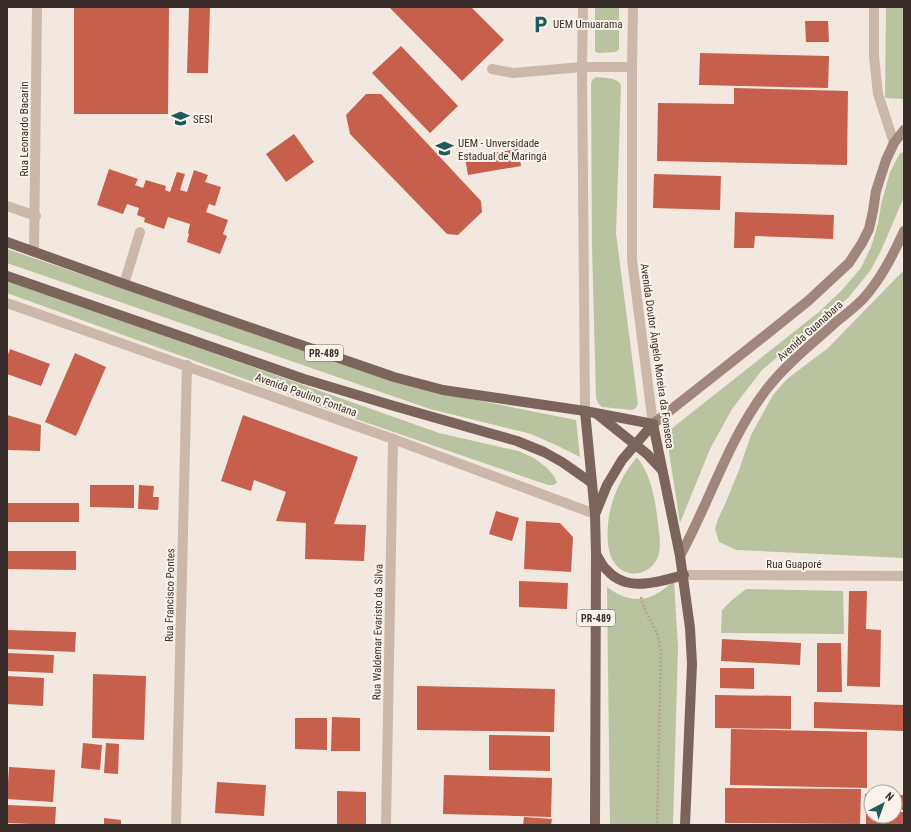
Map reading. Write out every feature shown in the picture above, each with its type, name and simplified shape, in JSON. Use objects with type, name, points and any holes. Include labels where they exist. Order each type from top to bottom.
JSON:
[{"type":"main road","points":[[595,514],[608,485],[622,460],[653,424],[767,334],[849,263],[869,229],[881,173],[894,143],[904,130]]},
{"type":"main road","name":"Avenida Guanabara","points":[[680,556],[694,530],[725,458],[746,419],[767,389],[795,358],[863,299],[878,280],[904,231]]},
{"type":"main road","name":"PR-489","points":[[7,242],[394,377],[443,390],[590,412],[653,424]]},
{"type":"main road","points":[[7,276],[304,379],[517,441],[544,452],[562,462],[592,483]]},
{"type":"main road","points":[[590,412],[635,444],[662,470]]},
{"type":"main road","name":"PR-489","points":[[590,412],[596,554],[595,825]]},
{"type":"main road","name":"Avenida Doutor Ângelo Moreira da Fonseca","points":[[653,424],[684,575],[690,628],[692,664],[685,825]]},
{"type":"main road","points":[[596,554],[606,570],[616,579],[628,583],[637,585],[652,583],[684,575]]},
{"type":"street","name":"Rua Leonardo Bacarin","points":[[34,252],[36,216],[37,7]]},
{"type":"street","points":[[583,7],[582,67],[590,412]]},
{"type":"street","name":"Avenida Doutor Ângelo Moreira da Fonseca","points":[[633,7],[632,260],[653,424]]},
{"type":"street","points":[[874,7],[874,56],[878,94],[894,143]]},
{"type":"street","points":[[492,68],[513,72],[582,67],[632,67]]},
{"type":"street","points":[[7,206],[36,216]]},
{"type":"street","points":[[124,284],[140,232]]},
{"type":"street","name":"Avenida Paulino Fontana","points":[[7,303],[187,365],[595,514]]},
{"type":"street","name":"Rua Francisco Pontes","points":[[176,825],[187,365]]},
{"type":"street","name":"Rua Waldemar Evaristo da Silva","points":[[386,825],[393,439]]},
{"type":"street","name":"Rua Guaporé","points":[[684,575],[904,576]]},
{"type":"path","points":[[637,585],[645,610],[657,633],[661,651],[657,825]]},
{"type":"green space","points":[[595,7],[619,7],[619,49],[616,52],[598,53],[595,51]]},
{"type":"green space","points":[[886,7],[904,7],[904,99],[885,98]]},
{"type":"green space","points":[[596,77],[614,79],[620,83],[621,86],[616,233],[638,404],[636,408],[632,410],[602,407],[596,398],[592,246],[591,84],[592,80]]},
{"type":"green space","points":[[904,152],[904,197],[880,253],[870,271],[848,298],[762,370],[732,409],[710,449],[680,523],[666,433],[819,312],[841,291],[861,268],[871,247],[878,224],[881,205],[890,172],[900,153]]},
{"type":"green space","points":[[7,249],[393,381],[441,393],[576,420],[580,457],[531,434],[430,409],[7,263]]},
{"type":"green space","points":[[904,270],[904,558],[736,550],[719,542],[715,529],[718,519],[739,470],[751,435],[773,395],[787,379],[828,348]]},
{"type":"green space","points":[[7,280],[439,433],[518,451],[534,458],[547,468],[554,476],[557,483],[548,485],[347,416],[7,293]]},
{"type":"green space","points":[[637,457],[646,472],[652,488],[657,514],[660,546],[657,560],[653,565],[642,572],[629,573],[623,571],[617,566],[611,556],[608,544],[608,520],[618,487]]},
{"type":"green space","points":[[674,581],[678,648],[673,825],[610,825],[607,587],[625,597],[643,599],[659,593]]},
{"type":"green space","points":[[746,589],[843,591],[844,634],[721,633],[722,610]]},
{"type":"building","points":[[74,7],[169,7],[168,114],[74,114]]},
{"type":"building","points":[[189,7],[210,7],[208,73],[187,73]]},
{"type":"building","points":[[389,7],[471,7],[504,40],[462,81]]},
{"type":"building","points":[[805,21],[828,21],[829,42],[806,42]]},
{"type":"building","points":[[401,46],[458,106],[430,133],[372,73]]},
{"type":"building","points":[[700,53],[829,56],[828,88],[699,85]]},
{"type":"building","points":[[734,88],[848,91],[847,165],[657,161],[658,103],[734,104]]},
{"type":"building","points":[[366,94],[381,94],[481,201],[482,212],[458,235],[447,234],[350,134],[346,115]]},
{"type":"building","points":[[294,134],[314,162],[286,182],[266,154]]},
{"type":"building","points":[[518,149],[521,166],[468,175],[465,158]]},
{"type":"building","points":[[109,169],[138,179],[135,185],[143,188],[146,180],[166,186],[165,190],[170,192],[177,172],[185,174],[180,190],[187,192],[194,170],[208,175],[205,182],[221,187],[215,206],[209,204],[206,212],[228,220],[223,234],[227,236],[220,254],[187,242],[190,224],[168,217],[164,229],[144,222],[145,218],[137,215],[139,208],[127,204],[123,214],[97,205]]},
{"type":"building","points":[[654,174],[721,176],[720,210],[653,208]]},
{"type":"building","points":[[735,212],[834,215],[833,239],[755,236],[754,248],[734,248]]},
{"type":"building","points":[[10,349],[50,364],[41,386],[7,374],[7,357]]},
{"type":"building","points":[[75,353],[106,367],[76,436],[45,422]]},
{"type":"building","points":[[7,415],[41,425],[40,451],[7,450]]},
{"type":"building","points":[[243,415],[358,457],[334,524],[330,524],[366,525],[364,561],[305,559],[306,523],[276,521],[286,492],[254,480],[251,491],[221,481]]},
{"type":"building","points":[[90,485],[134,485],[134,508],[90,507]]},
{"type":"building","points":[[139,485],[154,486],[153,497],[159,497],[158,510],[138,509]]},
{"type":"building","points":[[7,503],[79,503],[79,522],[7,522]]},
{"type":"building","points":[[496,511],[519,518],[512,541],[489,534]]},
{"type":"building","points":[[526,521],[560,523],[573,537],[571,572],[524,569]]},
{"type":"building","points":[[7,551],[76,551],[76,570],[7,569]]},
{"type":"building","points":[[519,581],[568,583],[567,609],[519,607]]},
{"type":"building","points":[[849,591],[867,591],[866,629],[881,630],[880,687],[847,686]]},
{"type":"building","points":[[7,630],[76,632],[75,652],[7,649]]},
{"type":"building","points":[[722,639],[801,643],[800,665],[721,661]]},
{"type":"building","points":[[817,643],[841,643],[842,692],[817,692]]},
{"type":"building","points":[[7,653],[54,655],[53,673],[7,671]]},
{"type":"building","points":[[720,668],[754,668],[754,689],[720,688]]},
{"type":"building","points":[[93,674],[146,676],[144,740],[92,738]]},
{"type":"building","points":[[7,676],[44,678],[43,706],[7,704]]},
{"type":"building","points":[[417,686],[555,689],[554,732],[417,730]]},
{"type":"building","points":[[715,695],[791,696],[791,729],[715,728]]},
{"type":"building","points":[[814,702],[904,705],[904,731],[814,728]]},
{"type":"building","points":[[332,717],[360,718],[360,751],[331,751]]},
{"type":"building","points":[[295,718],[327,718],[327,750],[295,749]]},
{"type":"building","points":[[731,729],[867,732],[867,784],[863,784],[863,788],[730,785]]},
{"type":"building","points":[[489,735],[550,736],[550,771],[489,770]]},
{"type":"building","points":[[83,743],[102,745],[100,770],[81,768]]},
{"type":"building","points":[[106,743],[119,744],[118,774],[104,773]]},
{"type":"building","points":[[9,767],[55,770],[53,802],[7,799]]},
{"type":"building","points":[[444,775],[552,778],[551,817],[443,814]]},
{"type":"building","points":[[217,782],[266,785],[264,816],[215,813]]},
{"type":"building","points":[[725,788],[861,789],[860,824],[725,823]]},
{"type":"building","points":[[337,791],[366,792],[366,825],[337,825]]},
{"type":"building","points":[[903,795],[904,795],[903,810]]},
{"type":"building","points":[[7,805],[56,807],[55,825],[7,823]]},
{"type":"building","points":[[904,812],[904,825],[866,825],[903,824]]},
{"type":"building","points":[[524,817],[552,819],[551,825],[523,825]]},
{"type":"building","points":[[104,818],[121,820],[121,825],[104,825]]},
{"type":"place","name":"UEM Umuarama","points":[[540,24]]},
{"type":"place","name":"SESI","points":[[180,119]]},
{"type":"place","name":"UEM - Unversidade Estadual de Maringá","points":[[445,149]]}]
